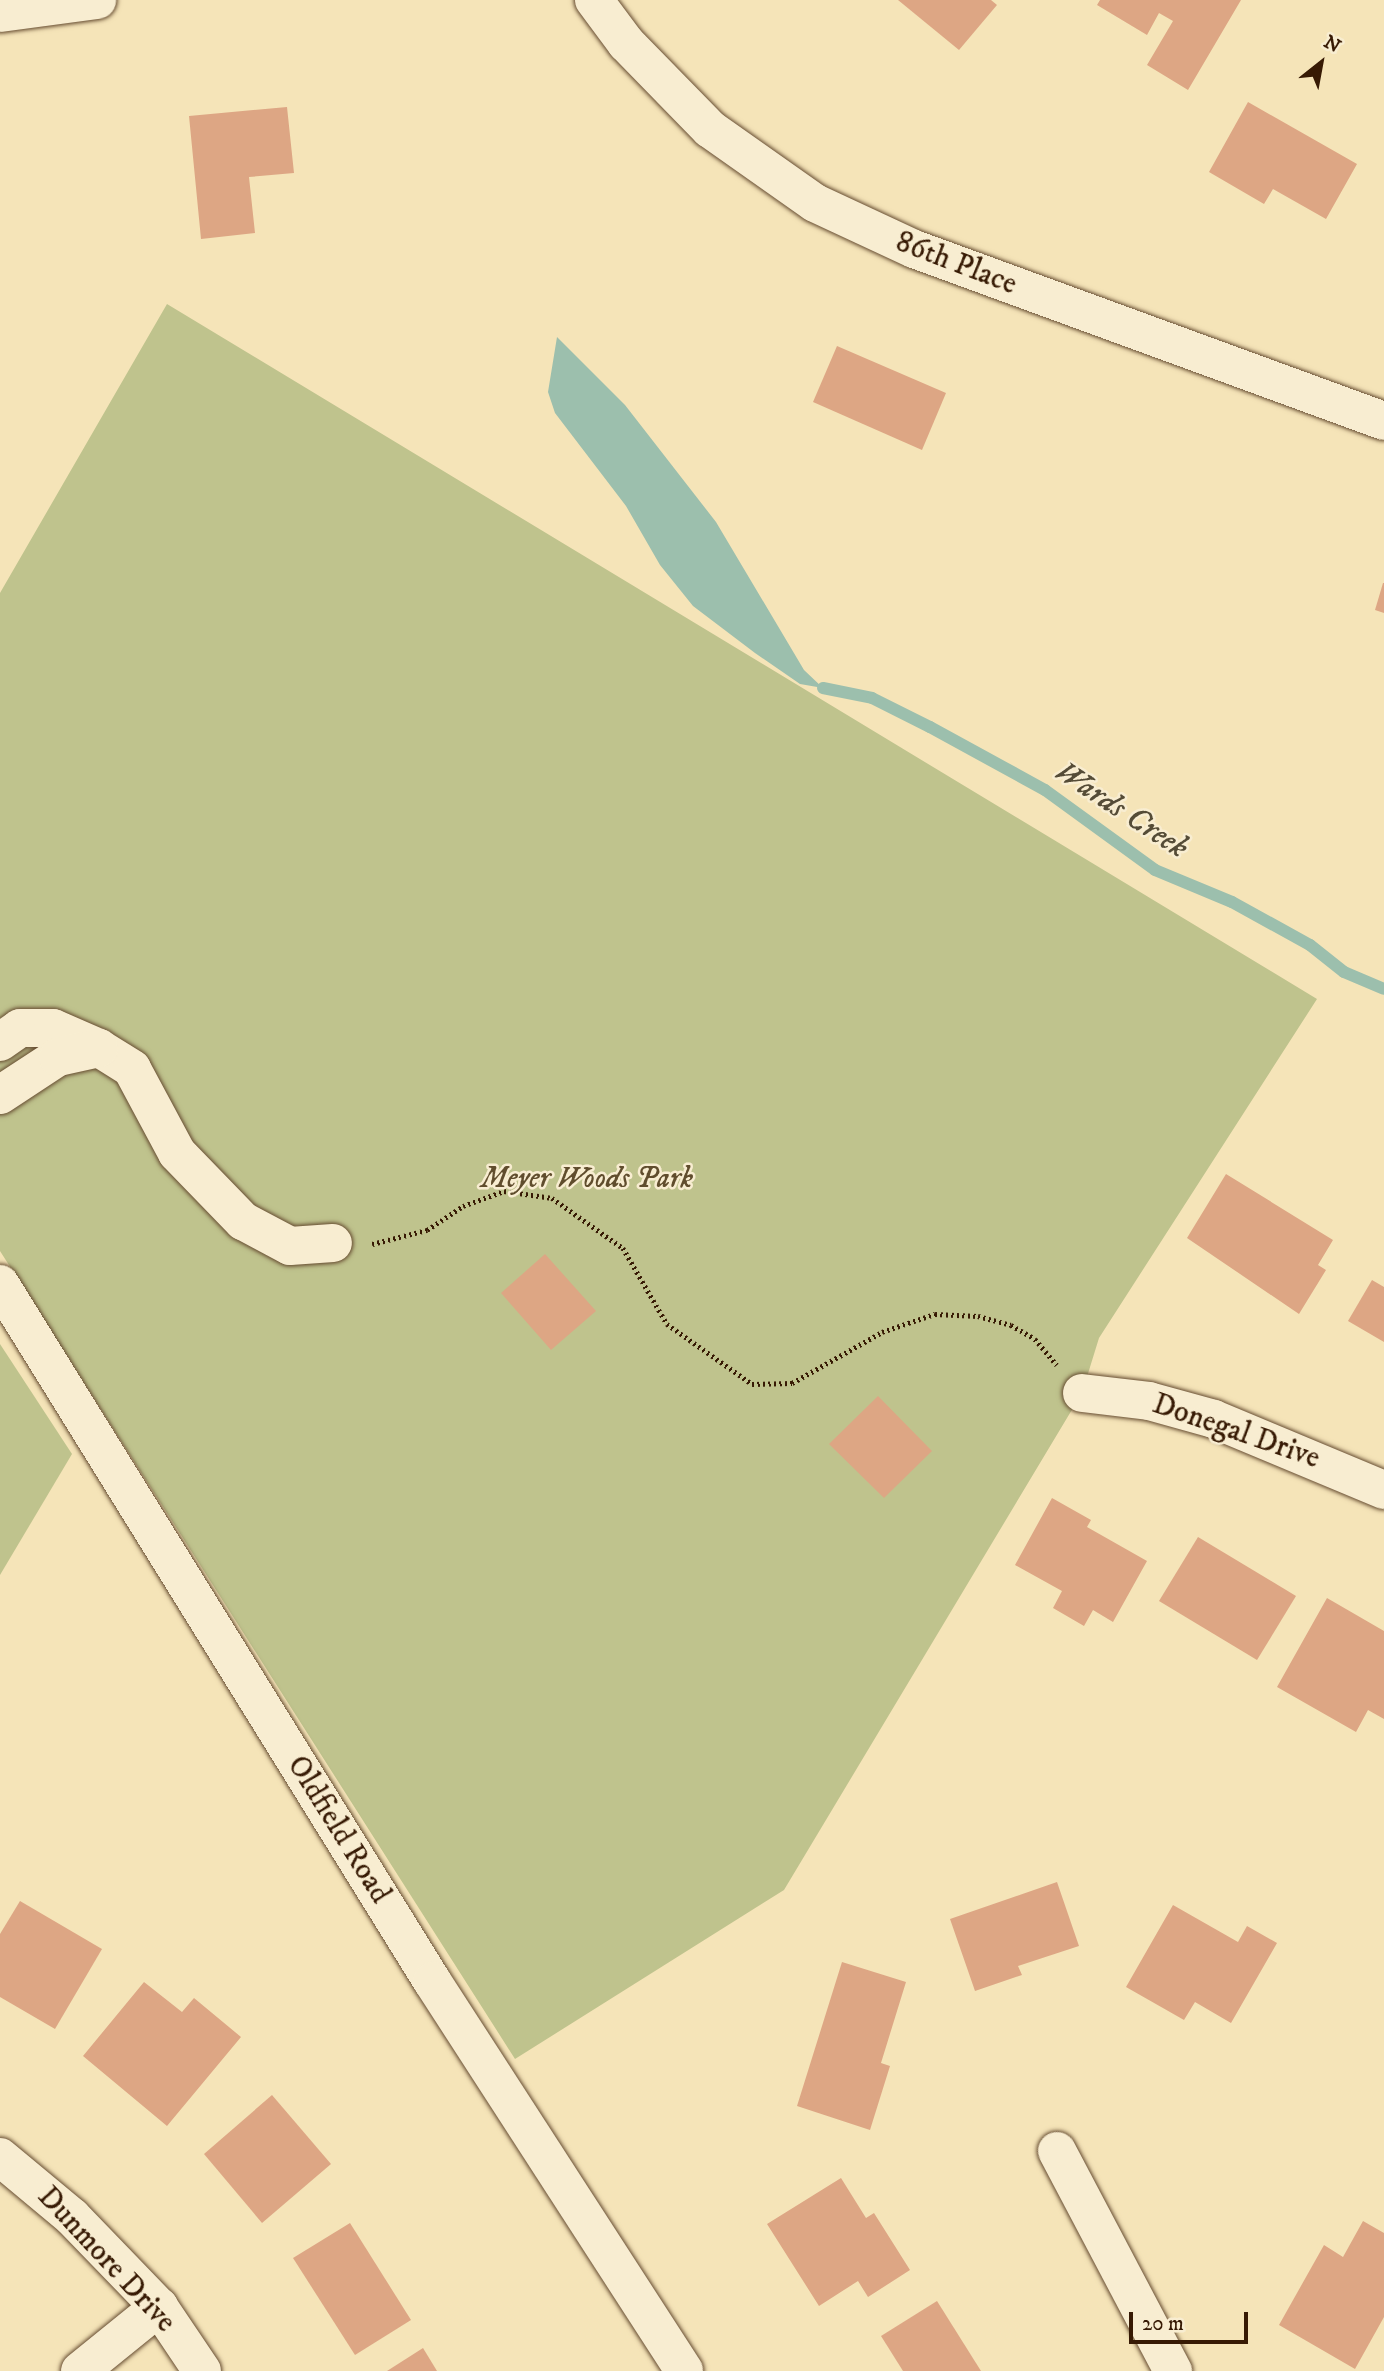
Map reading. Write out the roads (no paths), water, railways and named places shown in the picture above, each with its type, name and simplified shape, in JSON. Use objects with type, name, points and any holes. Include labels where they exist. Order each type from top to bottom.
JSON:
[{"type":"street","points":[[0,13],[97,0]]},
{"type":"street","name":"86th Place","points":[[594,0],[634,52],[710,129],[815,203],[914,249],[1384,421]]},
{"type":"street","points":[[0,1042],[20,1028],[53,1028],[99,1048],[132,1069],[177,1153],[243,1221],[290,1245],[333,1243]]},
{"type":"street","points":[[0,1095],[58,1057],[99,1048]]},
{"type":"street","name":"Oldfield Road","points":[[0,1284],[432,1981],[684,2371]]},
{"type":"street","name":"Donegal Drive","points":[[1082,1393],[1149,1401],[1214,1419],[1384,1490]]},
{"type":"street","points":[[1057,2151],[1173,2371]]},
{"type":"street","name":"Dunmore Drive","points":[[0,2157],[72,2217],[159,2307],[202,2371]]},
{"type":"street","points":[[79,2371],[159,2307]]},
{"type":"waterway","name":"Wards Creek","points":[[823,688],[872,698],[930,727],[1045,790],[1155,870],[1232,902],[1310,945],[1344,972],[1384,989]]},
{"type":"park label","name":"Meyer Woods Park","points":[[587,1179]]}]
